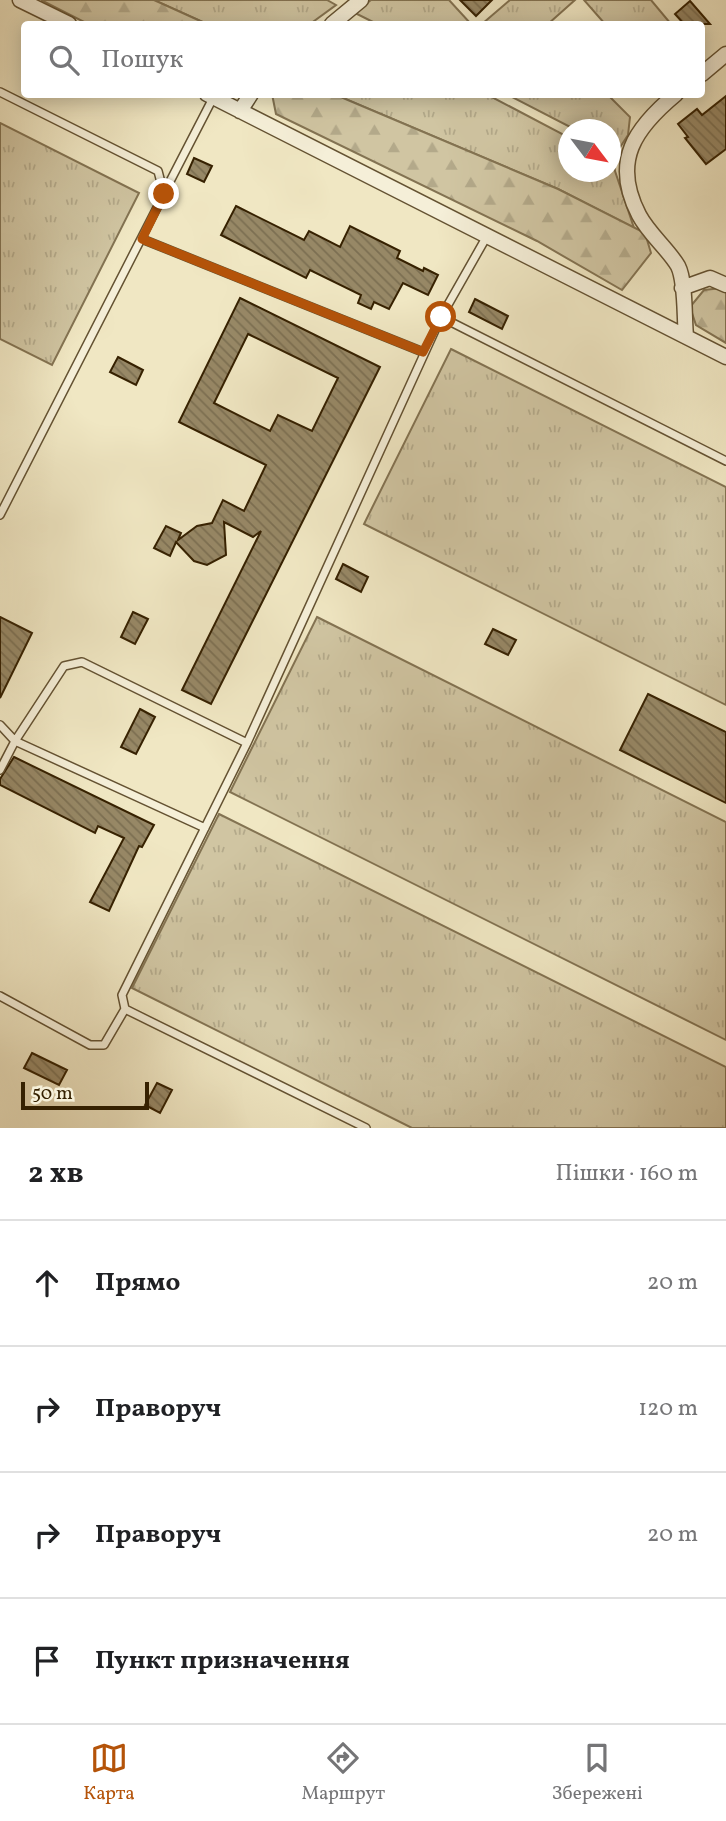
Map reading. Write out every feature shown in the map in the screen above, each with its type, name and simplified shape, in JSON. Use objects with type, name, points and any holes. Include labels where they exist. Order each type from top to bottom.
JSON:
[{"type":"street","points":[[20,0],[63,21]]},
{"type":"street","points":[[336,21],[361,0]]},
{"type":"street","points":[[705,72],[726,54]]},
{"type":"street","points":[[214,98],[726,356]]},
{"type":"street","points":[[240,111],[248,98]]},
{"type":"street","points":[[672,98],[644,124],[632,144],[628,162],[628,186],[639,215],[678,267],[686,336]]},
{"type":"street","points":[[682,288],[709,278],[726,285]]},
{"type":"lane","points":[[0,92],[158,171],[164,194]]},
{"type":"lane","points":[[0,515],[142,239],[209,98]]},
{"type":"lane","points":[[0,996],[90,1045],[104,1045],[125,1009],[121,995],[247,743],[423,352],[487,236]]},
{"type":"lane","points":[[142,239],[423,352]]},
{"type":"lane","points":[[441,317],[726,461]]},
{"type":"lane","points":[[0,770],[15,741],[64,666],[82,662],[247,743]]},
{"type":"lane","points":[[0,725],[15,741],[205,828]]},
{"type":"lane","points":[[125,1009],[366,1128]]},
{"type":"green space","points":[[41,0],[154,0],[200,21],[82,21]]},
{"type":"green space","points":[[154,0],[327,0],[336,5],[314,21],[200,21]]},
{"type":"green space","points":[[371,0],[449,0],[468,21],[371,21],[355,13]]},
{"type":"green space","points":[[510,0],[575,0],[551,21],[486,21]]},
{"type":"green space","points":[[584,0],[651,0],[668,21],[602,21]]},
{"type":"green space","points":[[273,98],[343,98],[558,189],[645,233],[651,253],[622,290],[537,241],[276,114]]},
{"type":"green space","points":[[343,98],[494,98],[558,132],[558,182],[619,182],[634,228],[558,189]]},
{"type":"green space","points":[[514,98],[611,98],[630,117],[628,135],[621,146],[621,119],[558,121]]},
{"type":"green space","points":[[0,123],[139,193],[52,365],[0,339]]},
{"type":"green space","points":[[704,290],[726,290],[726,343],[696,325],[690,307]]},
{"type":"green space","points":[[451,349],[726,487],[726,705],[364,524]]},
{"type":"green space","points":[[317,617],[726,822],[726,1040],[230,792]]},
{"type":"green space","points":[[219,814],[726,1067],[726,1128],[412,1128],[132,988]]},
{"type":"building","points":[[460,0],[492,0],[476,16]]},
{"type":"building","points":[[690,1],[710,24],[705,24],[705,21],[681,21],[675,14]]},
{"type":"building","points":[[726,96],[726,149],[706,164],[685,138],[688,137],[678,124],[697,109],[702,115]]},
{"type":"building","points":[[194,158],[212,166],[204,182],[187,174]]},
{"type":"building","points":[[236,206],[304,240],[309,231],[340,247],[350,226],[400,251],[397,258],[438,275],[428,295],[403,283],[389,309],[374,302],[371,309],[358,303],[361,295],[310,270],[306,278],[221,235]]},
{"type":"building","points":[[240,298],[380,367],[211,704],[182,690],[261,531],[253,537],[224,522],[226,555],[207,565],[194,561],[176,542],[170,556],[154,548],[166,526],[181,533],[178,540],[197,526],[212,523],[223,500],[244,511],[266,465],[179,422]],"holes":[[[248,334],[338,378],[312,431],[278,415],[270,431],[214,403]]]},
{"type":"building","points":[[475,299],[508,316],[502,329],[469,312]]},
{"type":"building","points":[[118,357],[143,370],[136,385],[110,372]]},
{"type":"building","points":[[343,564],[368,577],[361,592],[336,579]]},
{"type":"building","points":[[133,612],[148,619],[135,644],[121,637]]},
{"type":"building","points":[[0,617],[32,633],[0,698]]},
{"type":"building","points":[[493,629],[516,640],[508,655],[485,644]]},
{"type":"building","points":[[648,694],[726,732],[726,803],[620,750]]},
{"type":"building","points":[[140,709],[155,717],[136,754],[121,747]]},
{"type":"building","points":[[14,757],[154,825],[142,847],[139,846],[109,911],[90,902],[124,838],[98,826],[95,833],[0,785],[0,779]]},
{"type":"building","points":[[32,1053],[67,1070],[59,1085],[24,1068]]},
{"type":"building","points":[[157,1083],[172,1090],[160,1113],[145,1105]]},
{"type":"route","points":[[164,194],[142,239],[423,352],[441,317]]}]
